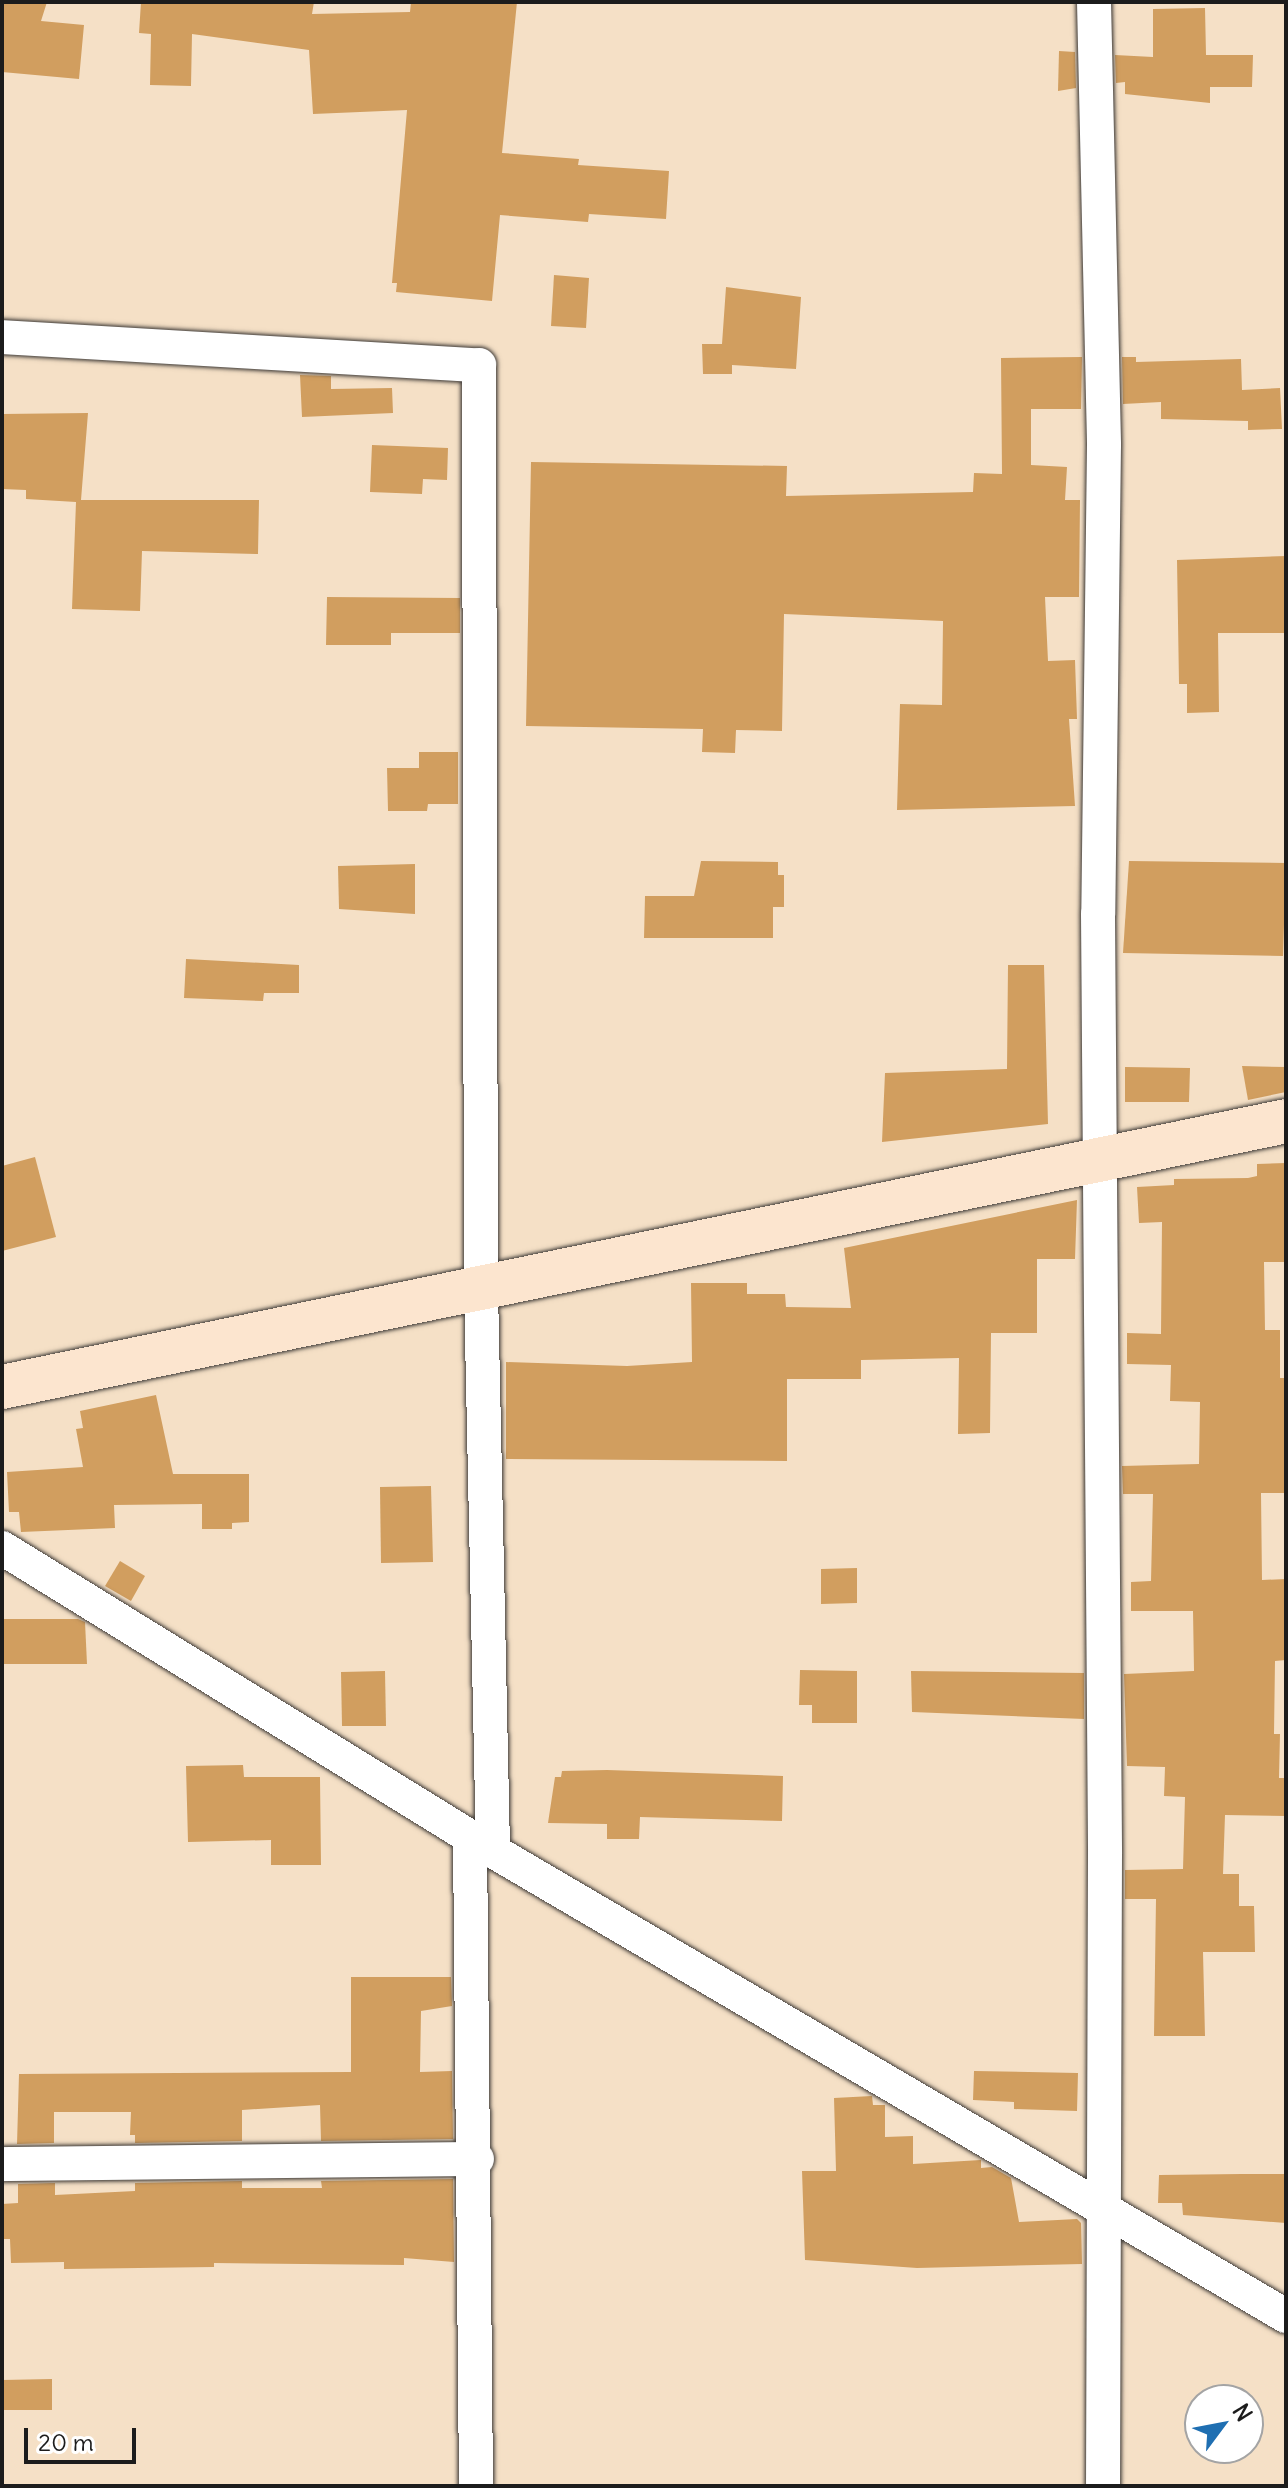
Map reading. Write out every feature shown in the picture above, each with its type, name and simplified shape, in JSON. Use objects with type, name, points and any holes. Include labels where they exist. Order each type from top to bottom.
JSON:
[{"type":"street","points":[[1094,2],[1104,445],[1101,1161],[1106,2211],[1103,2486]]},
{"type":"street","points":[[2,337],[479,365],[482,1844],[476,2486]]},
{"type":"street","points":[[2,1387],[1286,1121]]},
{"type":"street","points":[[2,1548],[482,1844],[1286,2316]]},
{"type":"street","points":[[2,2164],[477,2159]]},
{"type":"building","points":[[2,2],[47,2],[41,21],[84,25],[79,79],[2,72]]},
{"type":"building","points":[[141,2],[314,2],[312,14],[410,12],[411,2],[517,2],[502,153],[579,159],[578,165],[669,171],[666,219],[589,214],[588,222],[500,215],[492,301],[396,292],[397,283],[392,283],[407,110],[313,114],[309,50],[192,34],[191,86],[150,85],[151,34],[139,33]]},
{"type":"building","points":[[1205,8],[1206,55],[1253,55],[1252,87],[1210,87],[1210,103],[1125,94],[1125,82],[1116,83],[1115,55],[1153,57],[1153,9]]},
{"type":"building","points":[[1059,51],[1075,52],[1076,88],[1058,91]]},
{"type":"building","points":[[554,275],[589,278],[586,328],[551,326]]},
{"type":"building","points":[[726,287],[801,297],[796,369],[732,365],[732,374],[703,374],[702,344],[722,344]]},
{"type":"building","points":[[1082,357],[1081,409],[1031,409],[1031,465],[1067,467],[1065,500],[1080,500],[1079,597],[1045,597],[1048,661],[1075,660],[1077,719],[1069,719],[1075,806],[897,810],[900,704],[942,705],[943,621],[784,614],[782,731],[736,730],[735,753],[702,752],[703,729],[526,726],[531,462],[787,466],[786,496],[973,492],[974,473],[1002,474],[1001,358]]},
{"type":"building","points":[[1122,357],[1136,357],[1136,362],[1241,359],[1242,390],[1280,388],[1282,429],[1248,430],[1248,421],[1161,419],[1161,402],[1123,404]]},
{"type":"building","points":[[300,375],[331,376],[331,389],[392,388],[393,413],[302,417]]},
{"type":"building","points":[[88,413],[81,500],[259,500],[258,554],[142,551],[140,611],[72,609],[76,502],[26,499],[26,490],[2,489],[2,414]]},
{"type":"building","points":[[372,445],[448,448],[447,480],[423,479],[422,494],[370,492]]},
{"type":"building","points":[[1286,556],[1286,633],[1218,633],[1219,712],[1187,713],[1187,684],[1179,684],[1177,560]]},
{"type":"building","points":[[327,597],[460,598],[460,633],[391,633],[391,645],[326,645]]},
{"type":"building","points":[[419,752],[458,752],[458,804],[428,804],[427,811],[388,811],[387,768],[419,768]]},
{"type":"building","points":[[701,861],[778,862],[778,875],[784,875],[784,907],[773,907],[773,938],[644,938],[645,896],[694,896]]},
{"type":"building","points":[[1129,861],[1286,863],[1283,956],[1123,953]]},
{"type":"building","points":[[415,864],[415,914],[339,909],[338,866]]},
{"type":"building","points":[[186,959],[299,965],[299,993],[264,993],[263,1001],[184,998]]},
{"type":"building","points":[[1008,965],[1044,965],[1048,1124],[882,1142],[885,1073],[1007,1069]]},
{"type":"building","points":[[1242,1066],[1286,1067],[1286,1092],[1248,1100]]},
{"type":"building","points":[[1125,1067],[1190,1068],[1189,1102],[1125,1102]]},
{"type":"building","points":[[35,1157],[56,1237],[2,1251],[2,1166]]},
{"type":"building","points":[[1286,1163],[1286,1262],[1264,1262],[1265,1330],[1280,1330],[1280,1378],[1286,1378],[1286,1493],[1261,1493],[1262,1580],[1286,1579],[1286,1660],[1275,1661],[1274,1734],[1280,1734],[1279,1778],[1286,1778],[1286,1816],[1225,1815],[1223,1874],[1239,1874],[1239,1906],[1254,1906],[1255,1952],[1203,1952],[1205,2036],[1154,2036],[1156,1899],[1125,1899],[1125,1870],[1183,1869],[1185,1797],[1164,1796],[1165,1767],[1127,1766],[1124,1674],[1194,1671],[1193,1611],[1131,1611],[1131,1582],[1151,1581],[1153,1494],[1123,1494],[1122,1466],[1199,1464],[1200,1402],[1170,1401],[1171,1365],[1127,1364],[1127,1333],[1161,1334],[1162,1222],[1139,1223],[1137,1187],[1174,1185],[1174,1179],[1248,1178],[1257,1176],[1257,1164]]},
{"type":"building","points":[[1077,1200],[1075,1259],[1037,1259],[1037,1333],[991,1333],[990,1433],[958,1434],[959,1358],[861,1360],[861,1379],[787,1379],[787,1461],[506,1459],[506,1362],[627,1366],[692,1362],[691,1283],[747,1283],[747,1294],[785,1294],[786,1307],[851,1308],[844,1248]]},
{"type":"building","points":[[156,1395],[173,1474],[249,1474],[249,1522],[232,1523],[232,1529],[202,1529],[202,1504],[114,1505],[115,1528],[21,1532],[19,1512],[9,1512],[7,1472],[83,1467],[76,1429],[83,1428],[80,1411]]},
{"type":"building","points":[[431,1486],[433,1562],[381,1563],[380,1487]]},
{"type":"building","points":[[120,1561],[145,1576],[131,1601],[105,1586]]},
{"type":"building","points":[[857,1568],[857,1603],[821,1604],[821,1569]]},
{"type":"building","points":[[2,1619],[78,1619],[85,1622],[87,1664],[2,1664]]},
{"type":"building","points":[[800,1670],[857,1671],[857,1723],[812,1723],[812,1705],[799,1705]]},
{"type":"building","points":[[385,1671],[386,1726],[342,1726],[341,1672]]},
{"type":"building","points":[[911,1671],[1084,1673],[1084,1719],[912,1712]]},
{"type":"building","points":[[243,1765],[244,1777],[320,1777],[321,1865],[271,1865],[271,1840],[188,1842],[186,1766]]},
{"type":"building","points":[[562,1771],[783,1776],[782,1821],[640,1817],[639,1839],[607,1839],[607,1824],[548,1823],[555,1777],[561,1777]]},
{"type":"building","points":[[351,1977],[451,1977],[452,2006],[421,2011],[420,2072],[452,2071],[453,2139],[321,2141],[320,2105],[242,2110],[242,2141],[135,2143],[135,2135],[130,2135],[131,2112],[54,2112],[54,2143],[17,2144],[19,2074],[351,2072]]},
{"type":"building","points":[[974,2071],[1078,2073],[1077,2111],[1014,2109],[1014,2102],[973,2100]]},
{"type":"building","points":[[872,2096],[873,2105],[885,2105],[885,2137],[913,2136],[913,2164],[981,2160],[981,2168],[992,2167],[1011,2178],[1019,2222],[1077,2219],[1081,2223],[1082,2264],[917,2268],[805,2260],[802,2171],[836,2171],[834,2098]]},
{"type":"building","points":[[1286,2174],[1286,2223],[1183,2215],[1182,2203],[1158,2203],[1159,2175]]},
{"type":"building","points":[[453,2179],[454,2262],[404,2258],[404,2265],[214,2263],[214,2267],[64,2269],[64,2262],[11,2263],[10,2239],[2,2239],[2,2204],[18,2203],[18,2184],[55,2183],[55,2195],[135,2191],[135,2183],[242,2181],[242,2188],[322,2188],[321,2181]]},
{"type":"building","points":[[52,2379],[52,2410],[2,2410],[2,2380]]}]
